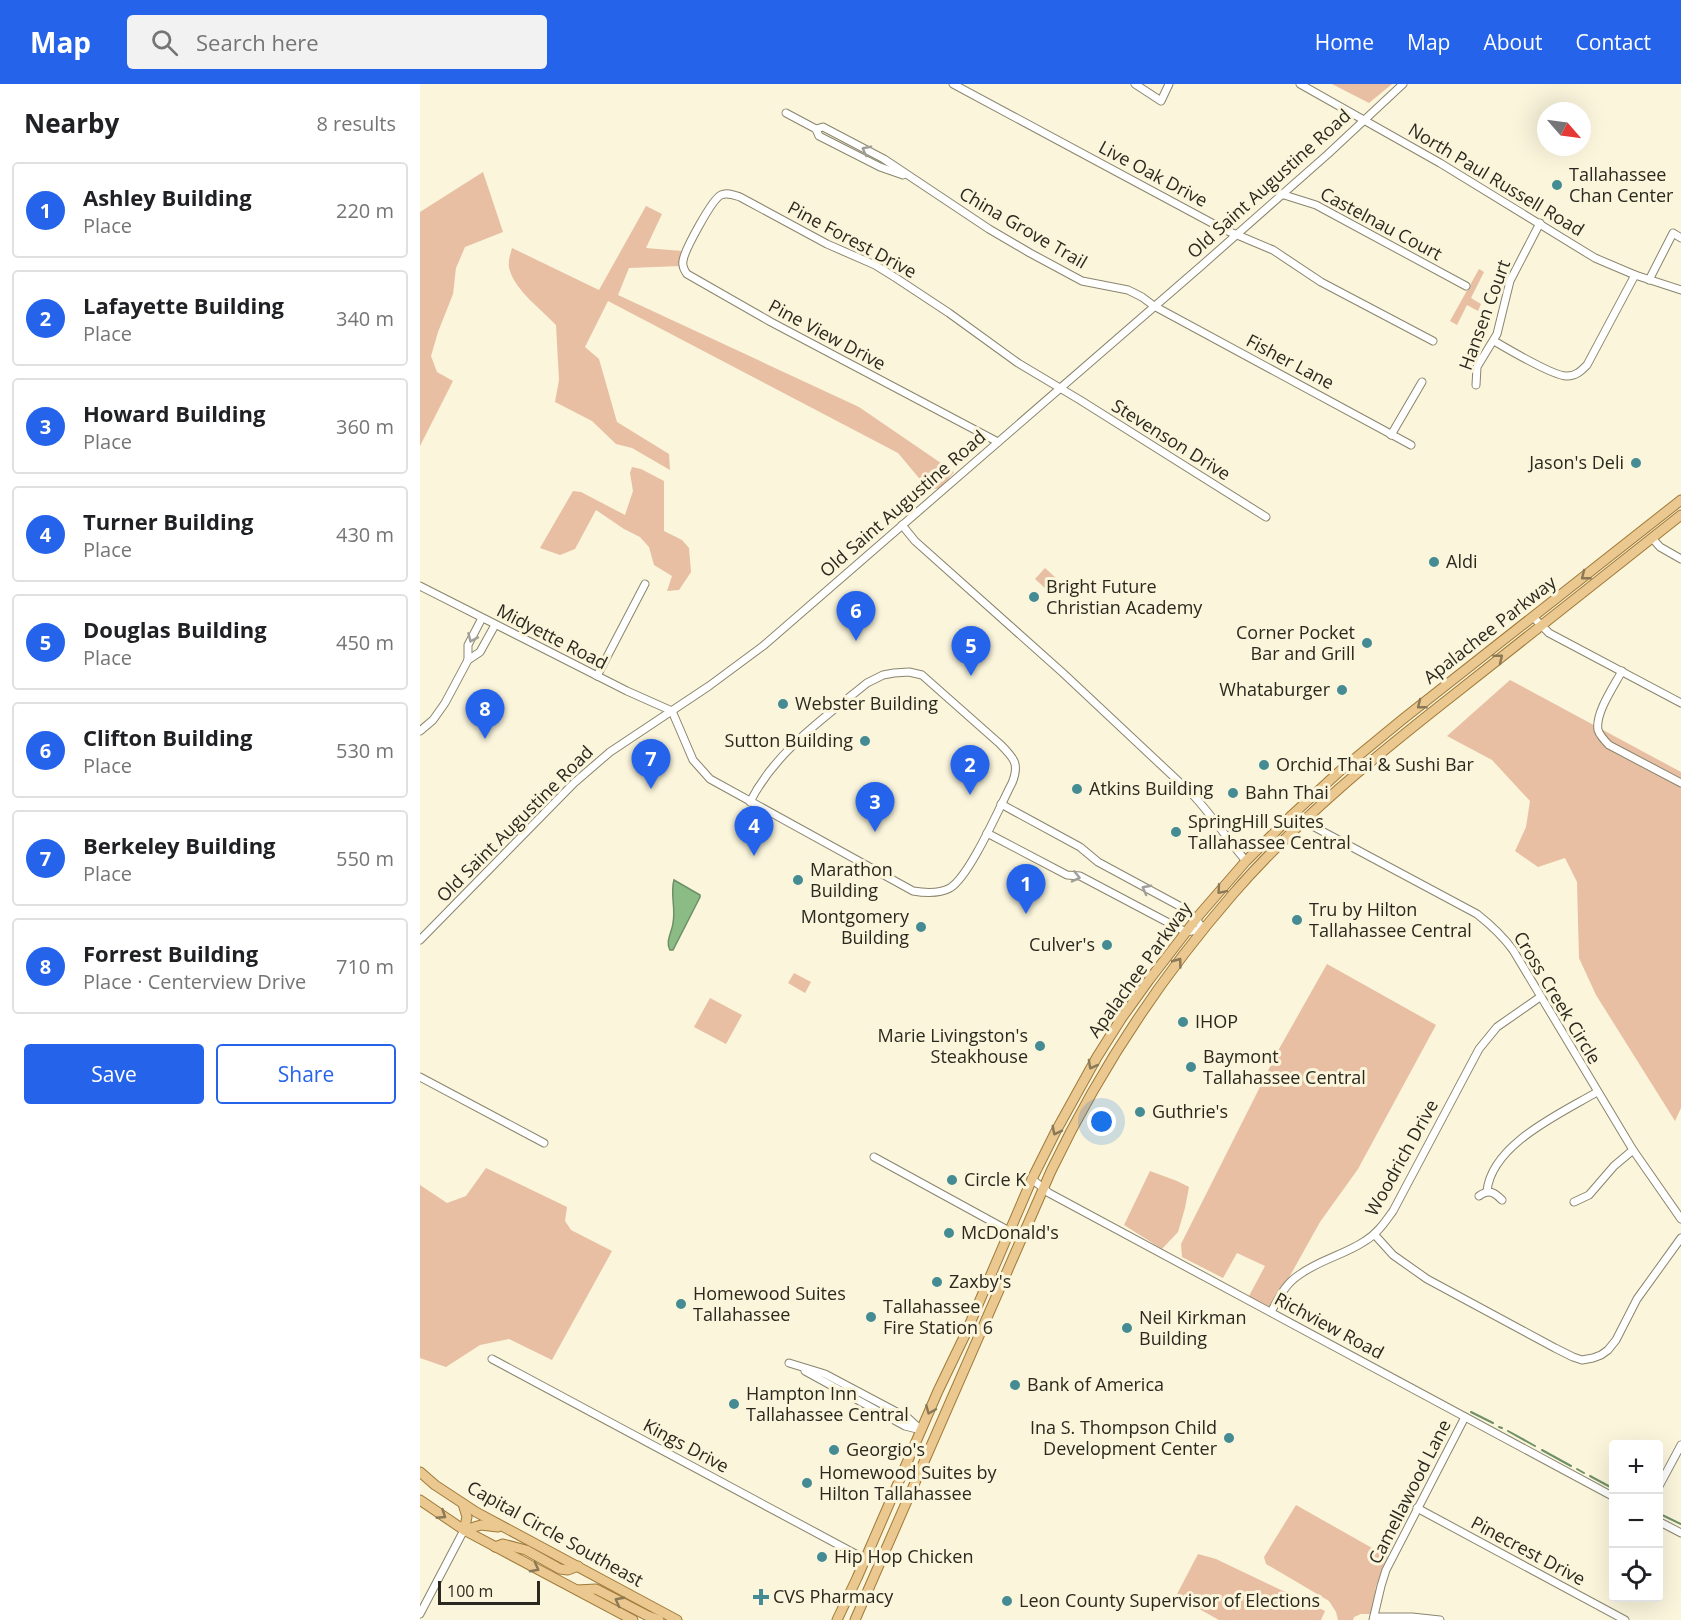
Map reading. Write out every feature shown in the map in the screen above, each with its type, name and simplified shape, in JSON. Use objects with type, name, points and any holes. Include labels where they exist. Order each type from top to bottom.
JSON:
[{"type":"main road","name":"Apalachee Parkway","points":[[837,1620],[1011,1232],[1032,1179],[1056,1131],[1121,1019],[1186,932],[1246,861],[1341,770],[1681,500]]},
{"type":"main road","name":"Apalachee Parkway","points":[[855,1620],[1043,1187],[1065,1141],[1109,1063],[1153,995],[1203,929],[1303,821],[1379,754],[1681,515]]},
{"type":"main road","points":[[1652,538],[1651,530],[1655,520]]},
{"type":"main road","points":[[1109,1063],[1110,1036]]},
{"type":"main road","points":[[965,1366],[965,1335],[982,1327]]},
{"type":"main road","points":[[921,1430],[934,1436]]},
{"type":"main road","name":"Capital Circle Southeast","points":[[422,1475],[463,1504],[677,1620]]},
{"type":"main road","name":"Capital Circle Southeast","points":[[420,1500],[464,1530],[633,1620]]},
{"type":"main road","points":[[463,1504],[467,1516],[464,1530],[481,1525],[506,1528]]},
{"type":"main road","points":[[872,1543],[880,1559]]},
{"type":"main road","points":[[495,1546],[503,1544],[526,1551],[560,1569],[568,1570],[578,1566]]},
{"type":"main road","points":[[577,1590],[596,1589],[659,1620]]},
{"type":"street","name":"Live Oak Drive","points":[[953,84],[1223,229],[1273,250],[1321,282],[1433,341]]},
{"type":"street","points":[[1135,84],[1161,101],[1169,84]]},
{"type":"street","name":"North Paul Russell Road","points":[[1300,84],[1364,119],[1596,258],[1635,275],[1681,290]]},
{"type":"street","name":"Old Saint Augustine Road","points":[[420,940],[574,783],[610,752],[756,652],[1328,154],[1403,84]]},
{"type":"street","name":"China Grove Trail","points":[[786,113],[816,129],[823,127],[884,159],[989,229],[1082,281],[1128,290],[1154,306]]},
{"type":"street","name":"Pine Forest Drive","points":[[698,230],[715,199],[725,194],[740,197],[827,244],[882,269],[949,313],[1018,363],[1060,388]]},
{"type":"street","name":"Castelnau Court","points":[[1281,194],[1316,205],[1466,286]]},
{"type":"street","name":"Hansen Court","points":[[1476,385],[1477,367],[1494,341],[1510,281],[1540,224]]},
{"type":"street","name":"Pine View Drive","points":[[698,230],[683,261],[683,268],[692,278],[998,442]]},
{"type":"street","points":[[1649,280],[1673,233],[1681,237]]},
{"type":"street","points":[[1494,341],[1554,373],[1566,376],[1578,374],[1587,365],[1635,275]]},
{"type":"street","name":"Fisher Lane","points":[[1154,306],[1411,445]]},
{"type":"street","points":[[1391,435],[1422,382]]},
{"type":"street","name":"Stevenson Drive","points":[[1060,388],[1266,517]]},
{"type":"street","points":[[902,525],[915,541],[1064,673],[1191,793],[1246,861]]},
{"type":"street","points":[[1652,538],[1660,547],[1681,559]]},
{"type":"street","points":[[597,676],[645,584]]},
{"type":"street","name":"Midyette Road","points":[[420,586],[597,676],[672,711]]},
{"type":"street","points":[[1533,617],[1549,633],[1681,703]]},
{"type":"street","points":[[420,731],[433,720],[445,703],[468,660],[468,645],[482,618]]},
{"type":"street","points":[[468,660],[480,652],[495,625]]},
{"type":"street","points":[[1622,671],[1598,717],[1598,730],[1609,746],[1681,783]]},
{"type":"street","points":[[672,711],[688,751],[698,766],[715,783],[913,891],[930,893],[949,888],[963,876],[1002,804],[1016,769],[1010,754],[922,675],[909,672],[883,675],[867,683],[783,754],[766,774],[750,802]]},
{"type":"street","points":[[987,833],[1067,875],[1080,876],[1186,932],[1203,929],[1185,909],[1098,862],[1080,847],[1002,804]]},
{"type":"street","name":"Cross Creek Circle","points":[[1292,815],[1477,914],[1503,936],[1633,1150],[1680,1215]]},
{"type":"street","name":"Woodrich Drive","points":[[1271,1312],[1286,1286],[1298,1275],[1365,1241],[1383,1226],[1479,1049],[1497,1027],[1540,997]]},
{"type":"street","points":[[420,1077],[544,1143]]},
{"type":"street","points":[[1487,1191],[1492,1172],[1514,1144],[1597,1092]]},
{"type":"street","points":[[1574,1202],[1589,1196],[1614,1166],[1633,1150]]},
{"type":"street","points":[[874,1157],[1011,1232]]},
{"type":"street","name":"Richview Road","points":[[1032,1179],[1049,1193],[1609,1494]]},
{"type":"street","points":[[1479,1196],[1487,1191]]},
{"type":"street","points":[[1487,1191],[1496,1194],[1502,1200]]},
{"type":"street","points":[[1374,1234],[1393,1255],[1427,1279],[1555,1348],[1582,1360],[1601,1355],[1608,1350],[1616,1340],[1637,1299],[1681,1238]]},
{"type":"street","name":"Kings Drive","points":[[492,1359],[865,1559]]},
{"type":"street","points":[[789,1363],[825,1374],[908,1418],[921,1430],[905,1426],[789,1363]]},
{"type":"street","name":"Camellawood Lane","points":[[1374,1618],[1386,1570],[1465,1416]]},
{"type":"street","points":[[1663,1480],[1681,1445]]},
{"type":"street","name":"Pinecrest Drive","points":[[1418,1508],[1625,1620]]},
{"type":"street","points":[[1663,1523],[1681,1533]]},
{"type":"street","points":[[420,1614],[464,1530]]},
{"type":"street","points":[[1374,1618],[1412,1617],[1440,1620]]},
{"type":"shaded area","points":[[1332,84],[1392,84],[1369,103]]},
{"type":"shaded area","points":[[483,172],[503,232],[465,247],[456,268],[453,294],[431,356],[437,372],[453,381],[420,446],[420,212]]},
{"type":"shaded area","points":[[646,206],[662,214],[646,248],[682,251],[680,266],[629,268],[618,295],[859,407],[954,472],[941,488],[929,490],[898,453],[608,301],[585,347],[599,359],[617,422],[669,454],[670,470],[632,448],[616,444],[592,421],[555,402],[559,380],[556,325],[524,293],[513,278],[509,265],[512,248],[599,290]]},
{"type":"shaded area","points":[[1479,269],[1484,272],[1471,298],[1481,304],[1478,311],[1467,305],[1457,325],[1450,321]]},
{"type":"shaded area","points":[[632,467],[664,481],[664,531],[682,540],[689,548],[691,572],[679,590],[667,591],[672,576],[654,565],[649,547],[640,537],[596,510],[575,549],[560,555],[540,548],[573,491],[581,492],[625,515],[633,491],[630,473]]},
{"type":"shaded area","points":[[1045,568],[1056,578],[1046,589],[1035,579]]},
{"type":"shaded area","points":[[1510,680],[1681,772],[1681,1108],[1675,1121],[1596,995],[1579,958],[1577,882],[1565,858],[1538,867],[1515,851],[1526,827],[1530,801],[1492,760],[1447,736]]},
{"type":"shaded area","points":[[674,880],[700,897],[673,950],[670,950],[668,944],[674,917]]},
{"type":"shaded area","points":[[1327,964],[1436,1025],[1358,1169],[1320,1222],[1272,1308],[1249,1296],[1265,1266],[1237,1253],[1223,1278],[1182,1257],[1181,1244],[1279,1049]]},
{"type":"shaded area","points":[[794,973],[811,982],[805,993],[788,983]]},
{"type":"shaded area","points":[[710,998],[742,1015],[726,1044],[694,1027]]},
{"type":"shaded area","points":[[486,1168],[567,1207],[565,1221],[571,1230],[612,1251],[552,1360],[509,1339],[480,1345],[446,1367],[420,1358],[420,1185],[447,1203],[466,1196]]},
{"type":"shaded area","points":[[1150,1171],[1189,1187],[1178,1232],[1162,1249],[1124,1225]]},
{"type":"shaded area","points":[[1296,1505],[1388,1557],[1376,1586],[1372,1614],[1361,1614],[1353,1620],[1338,1620],[1329,1601],[1266,1564],[1264,1557]]},
{"type":"shaded area","points":[[1198,1554],[1216,1559],[1325,1611],[1321,1620],[1219,1620],[1176,1596]]},
{"type":"waterway","points":[[1471,1412],[1493,1423]]},
{"type":"waterway","points":[[1508,1431],[1535,1446]]},
{"type":"waterway","points":[[1542,1450],[1571,1466]]},
{"type":"waterway","points":[[1577,1469],[1584,1473]]},
{"type":"waterway","points":[[1590,1476],[1609,1486]]},
{"type":"waterway","points":[[1663,1515],[1681,1524]]},
{"type":"place","name":"Tallahassee Chan Center","points":[[1557,185]]},
{"type":"place","name":"Jason's Deli","points":[[1636,463]]},
{"type":"place","name":"Aldi","points":[[1434,562]]},
{"type":"place","name":"Bright Future Christian Academy","points":[[1034,597]]},
{"type":"place","name":"Clifton Building","points":[[856,641]]},
{"type":"place","name":"Corner Pocket Bar and Grill","points":[[1367,643]]},
{"type":"place","name":"Douglas Building","points":[[971,676]]},
{"type":"place","name":"Whataburger","points":[[1342,690]]},
{"type":"place","name":"Webster Building","points":[[783,704]]},
{"type":"place","name":"Forrest Building","points":[[485,739]]},
{"type":"place","name":"Sutton Building","points":[[865,741]]},
{"type":"place","name":"Orchid Thai & Sushi Bar","points":[[1264,765]]},
{"type":"place","name":"Berkeley Building","points":[[651,789]]},
{"type":"place","name":"Atkins Building","points":[[1077,789]]},
{"type":"place","name":"Bahn Thai","points":[[1233,793]]},
{"type":"place","name":"Lafayette Building","points":[[970,795]]},
{"type":"place","name":"Howard Building","points":[[875,832]]},
{"type":"place","name":"SpringHill Suites Tallahassee Central","points":[[1176,832]]},
{"type":"place","name":"Turner Building","points":[[754,856]]},
{"type":"place","name":"Marathon Building","points":[[798,880]]},
{"type":"place","name":"Ashley Building","points":[[1026,914]]},
{"type":"place","name":"Tru by Hilton Tallahassee Central","points":[[1297,920]]},
{"type":"place","name":"Montgomery Building","points":[[921,927]]},
{"type":"place","name":"Culver's","points":[[1107,945]]},
{"type":"place","name":"IHOP","points":[[1183,1022]]},
{"type":"place","name":"Marie Livingston's Steakhouse","points":[[1040,1046]]},
{"type":"place","name":"Baymont Tallahassee Central","points":[[1191,1067]]},
{"type":"place","name":"Guthrie's","points":[[1140,1112]]},
{"type":"place","name":"Circle K","points":[[952,1180]]},
{"type":"place","name":"McDonald's","points":[[949,1233]]},
{"type":"place","name":"Zaxby's","points":[[937,1282]]},
{"type":"place","name":"Homewood Suites Tallahassee","points":[[681,1304]]},
{"type":"place","name":"Tallahassee Fire Station 6","points":[[871,1317]]},
{"type":"place","name":"Neil Kirkman Building","points":[[1127,1328]]},
{"type":"place","name":"Bank of America","points":[[1015,1385]]},
{"type":"place","name":"Hampton Inn Tallahassee Central","points":[[734,1404]]},
{"type":"place","name":"Ina S. Thompson Child Development Center","points":[[1229,1438]]},
{"type":"place","name":"Georgio's","points":[[834,1450]]},
{"type":"place","name":"Homewood Suites by Hilton Tallahassee","points":[[807,1483]]},
{"type":"place","name":"Hip Hop Chicken","points":[[822,1557]]},
{"type":"place","name":"CVS Pharmacy","points":[[761,1597]]},
{"type":"place","name":"Leon County Supervisor of Elections","points":[[1007,1601]]}]
